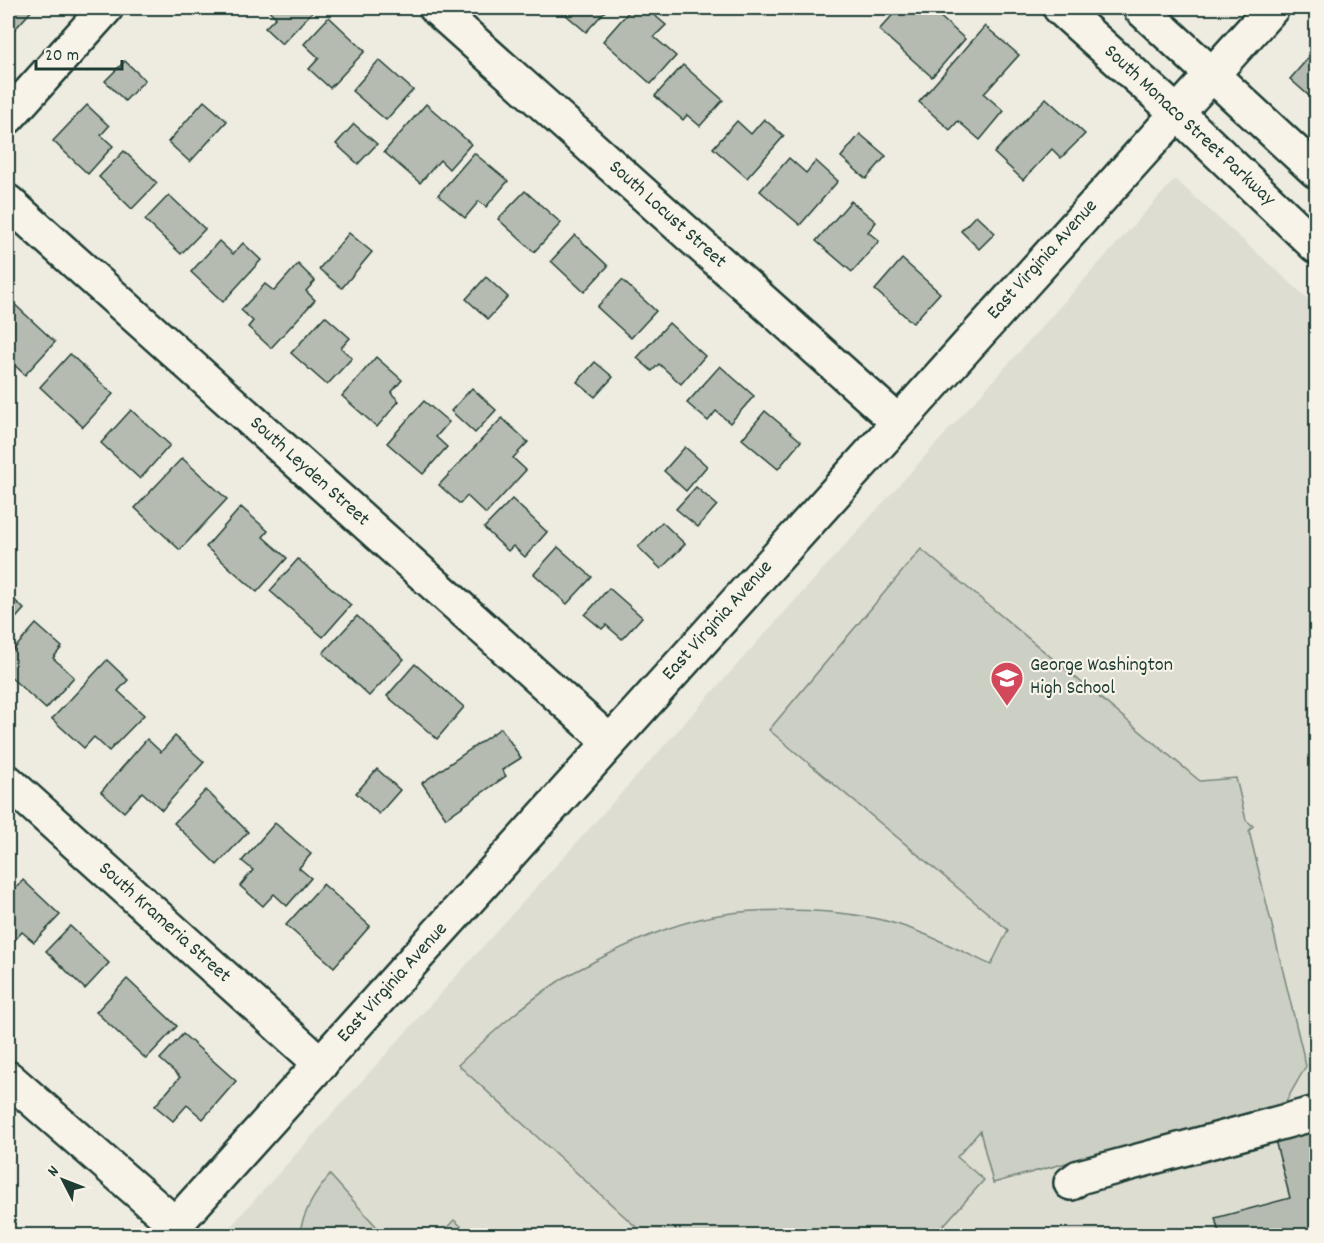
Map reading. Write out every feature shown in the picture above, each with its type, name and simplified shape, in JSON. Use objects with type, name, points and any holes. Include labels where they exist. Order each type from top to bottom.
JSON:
[{"type":"street","points":[[8,117],[106,8]]},
{"type":"street","name":"South Locust Street","points":[[436,8],[898,422]]},
{"type":"street","name":"South Monaco Street Parkway","points":[[1060,8],[1177,112],[1317,246]]},
{"type":"street","points":[[1140,8],[1317,171]]},
{"type":"street","name":"East Virginia Avenue","points":[[170,1230],[1272,8]]},
{"type":"street","name":"South Leyden Street","points":[[8,202],[610,742]]},
{"type":"street","name":"South Krameria Street","points":[[8,782],[321,1064]]},
{"type":"street","points":[[8,1078],[170,1230]]},
{"type":"street","points":[[1071,1183],[1079,1177],[1317,1113]]},
{"type":"shaded area","name":"George Washington High School","points":[[1175,179],[1316,306],[1316,1235],[222,1236]]},
{"type":"shaded area","points":[[921,549],[1200,781],[1236,778],[1246,820],[1253,826],[1249,831],[1306,1066],[1285,1103],[993,1183],[980,1131],[957,1157],[984,1180],[935,1235],[645,1235],[458,1065],[519,1010],[568,975],[655,933],[712,916],[782,910],[829,912],[873,918],[918,932],[991,965],[1008,930],[769,730]]},
{"type":"shaded area","points":[[330,1175],[384,1235],[299,1235],[310,1203]]},
{"type":"shaded area","points":[[454,1220],[471,1235],[440,1235]]},
{"type":"building","points":[[8,8],[34,8],[8,37]]},
{"type":"building","points":[[266,8],[316,8],[282,44],[265,28],[276,17]]},
{"type":"building","points":[[558,8],[608,8],[586,32]]},
{"type":"building","points":[[632,8],[646,8],[666,25],[654,37],[676,56],[651,84],[603,41]]},
{"type":"building","points":[[899,8],[942,8],[937,14],[965,39],[932,77],[879,30]]},
{"type":"building","points":[[329,17],[365,51],[330,88],[309,69],[319,58],[304,44]]},
{"type":"building","points":[[985,26],[1019,55],[984,94],[1004,111],[980,140],[958,121],[950,130],[919,102]]},
{"type":"building","points":[[1316,49],[1316,102],[1290,79]]},
{"type":"building","points":[[379,60],[413,90],[386,120],[352,91]]},
{"type":"building","points":[[125,61],[145,80],[125,101],[105,81]]},
{"type":"building","points":[[683,65],[723,100],[700,126],[687,115],[683,120],[655,96]]},
{"type":"building","points":[[1046,98],[1085,134],[1061,158],[1052,149],[1023,180],[994,153]]},
{"type":"building","points":[[204,101],[227,121],[190,162],[168,142]]},
{"type":"building","points":[[426,104],[471,144],[449,169],[440,160],[420,183],[384,152]]},
{"type":"building","points":[[87,105],[109,126],[101,135],[113,146],[88,174],[53,141]]},
{"type":"building","points":[[764,119],[784,136],[747,178],[713,148],[737,121],[751,134]]},
{"type":"building","points":[[354,124],[377,144],[358,164],[336,144]]},
{"type":"building","points":[[860,134],[886,156],[866,179],[841,157]]},
{"type":"building","points":[[124,151],[157,183],[132,209],[99,177]]},
{"type":"building","points":[[474,153],[508,181],[486,207],[479,201],[465,218],[438,195]]},
{"type":"building","points":[[789,158],[806,173],[816,161],[838,181],[800,225],[760,191]]},
{"type":"building","points":[[525,191],[561,223],[534,252],[498,219]]},
{"type":"building","points":[[169,195],[205,229],[181,254],[145,220]]},
{"type":"building","points":[[851,201],[876,222],[868,232],[879,241],[852,272],[816,241]]},
{"type":"building","points":[[976,215],[995,233],[979,249],[961,231]]},
{"type":"building","points":[[349,233],[372,252],[342,288],[319,269]]},
{"type":"building","points":[[575,235],[608,266],[584,292],[551,261]]},
{"type":"building","points":[[219,241],[233,254],[243,243],[261,260],[223,302],[191,272]]},
{"type":"building","points":[[902,259],[940,293],[913,323],[875,290]]},
{"type":"building","points":[[298,264],[315,281],[306,291],[315,300],[271,348],[248,327],[253,321],[241,310],[265,284],[274,291]]},
{"type":"building","points":[[486,277],[508,297],[488,319],[466,299]]},
{"type":"building","points":[[622,280],[656,311],[631,338],[597,307]]},
{"type":"building","points":[[11,301],[55,342],[25,375],[8,359],[8,305]]},
{"type":"building","points":[[325,316],[350,338],[341,348],[352,358],[327,385],[291,353]]},
{"type":"building","points":[[669,323],[705,356],[681,384],[659,364],[652,371],[637,358]]},
{"type":"building","points":[[70,354],[113,394],[83,427],[40,387]]},
{"type":"building","points":[[376,357],[402,380],[391,393],[399,401],[377,427],[342,396]]},
{"type":"building","points":[[595,362],[613,377],[595,397],[577,382]]},
{"type":"building","points":[[720,366],[754,396],[730,423],[716,411],[708,421],[687,403]]},
{"type":"building","points":[[472,388],[496,410],[475,433],[451,411]]},
{"type":"building","points":[[424,401],[449,422],[436,437],[447,447],[423,474],[387,443]]},
{"type":"building","points":[[131,410],[170,445],[140,479],[101,443]]},
{"type":"building","points":[[765,411],[801,441],[778,469],[742,439]]},
{"type":"building","points":[[502,418],[528,442],[513,458],[526,470],[486,514],[467,496],[460,504],[439,485]]},
{"type":"building","points":[[685,447],[707,466],[686,491],[664,471]]},
{"type":"building","points":[[182,458],[227,499],[180,550],[135,508]]},
{"type":"building","points":[[696,487],[717,505],[698,527],[676,509]]},
{"type":"building","points":[[512,499],[547,532],[525,557],[513,546],[508,551],[484,528]]},
{"type":"building","points":[[241,507],[268,531],[263,537],[287,558],[257,592],[206,547]]},
{"type":"building","points":[[662,522],[685,544],[661,569],[638,547]]},
{"type":"building","points":[[558,547],[592,577],[567,604],[534,574]]},
{"type":"building","points":[[298,559],[351,605],[323,637],[270,591]]},
{"type":"building","points":[[609,588],[642,617],[622,639],[606,625],[602,629],[585,615]]},
{"type":"building","points":[[8,594],[24,609],[8,627]]},
{"type":"building","points":[[357,616],[404,659],[369,696],[323,653]]},
{"type":"building","points":[[36,624],[62,647],[53,658],[74,677],[46,709],[8,675],[8,656]]},
{"type":"building","points":[[107,660],[128,680],[118,691],[144,715],[109,751],[94,737],[84,748],[52,719]]},
{"type":"building","points":[[415,664],[464,707],[437,739],[387,696]]},
{"type":"building","points":[[501,728],[521,758],[502,770],[506,776],[446,818],[422,783]]},
{"type":"building","points":[[175,736],[204,762],[162,810],[142,792],[124,812],[101,792],[147,739],[161,752]]},
{"type":"building","points":[[377,769],[400,790],[379,814],[356,793]]},
{"type":"building","points":[[206,790],[248,832],[217,865],[174,823]]},
{"type":"building","points":[[275,823],[311,854],[299,868],[311,878],[287,906],[274,894],[263,906],[240,886],[253,870],[242,861]]},
{"type":"building","points":[[23,880],[60,915],[34,942],[22,932],[13,942],[8,937],[8,897]]},
{"type":"building","points":[[323,884],[370,926],[334,967],[286,925]]},
{"type":"building","points":[[70,926],[109,963],[85,989],[46,951]]},
{"type":"building","points":[[127,979],[177,1026],[146,1059],[96,1012]]},
{"type":"building","points":[[183,1034],[236,1081],[203,1119],[187,1105],[173,1121],[155,1106],[180,1077],[160,1059]]},
{"type":"building","points":[[1316,1125],[1316,1236],[1220,1236],[1215,1218],[1290,1198],[1274,1136]]},
{"type":"place","name":"George Washington High School","points":[[1007,707]]}]
